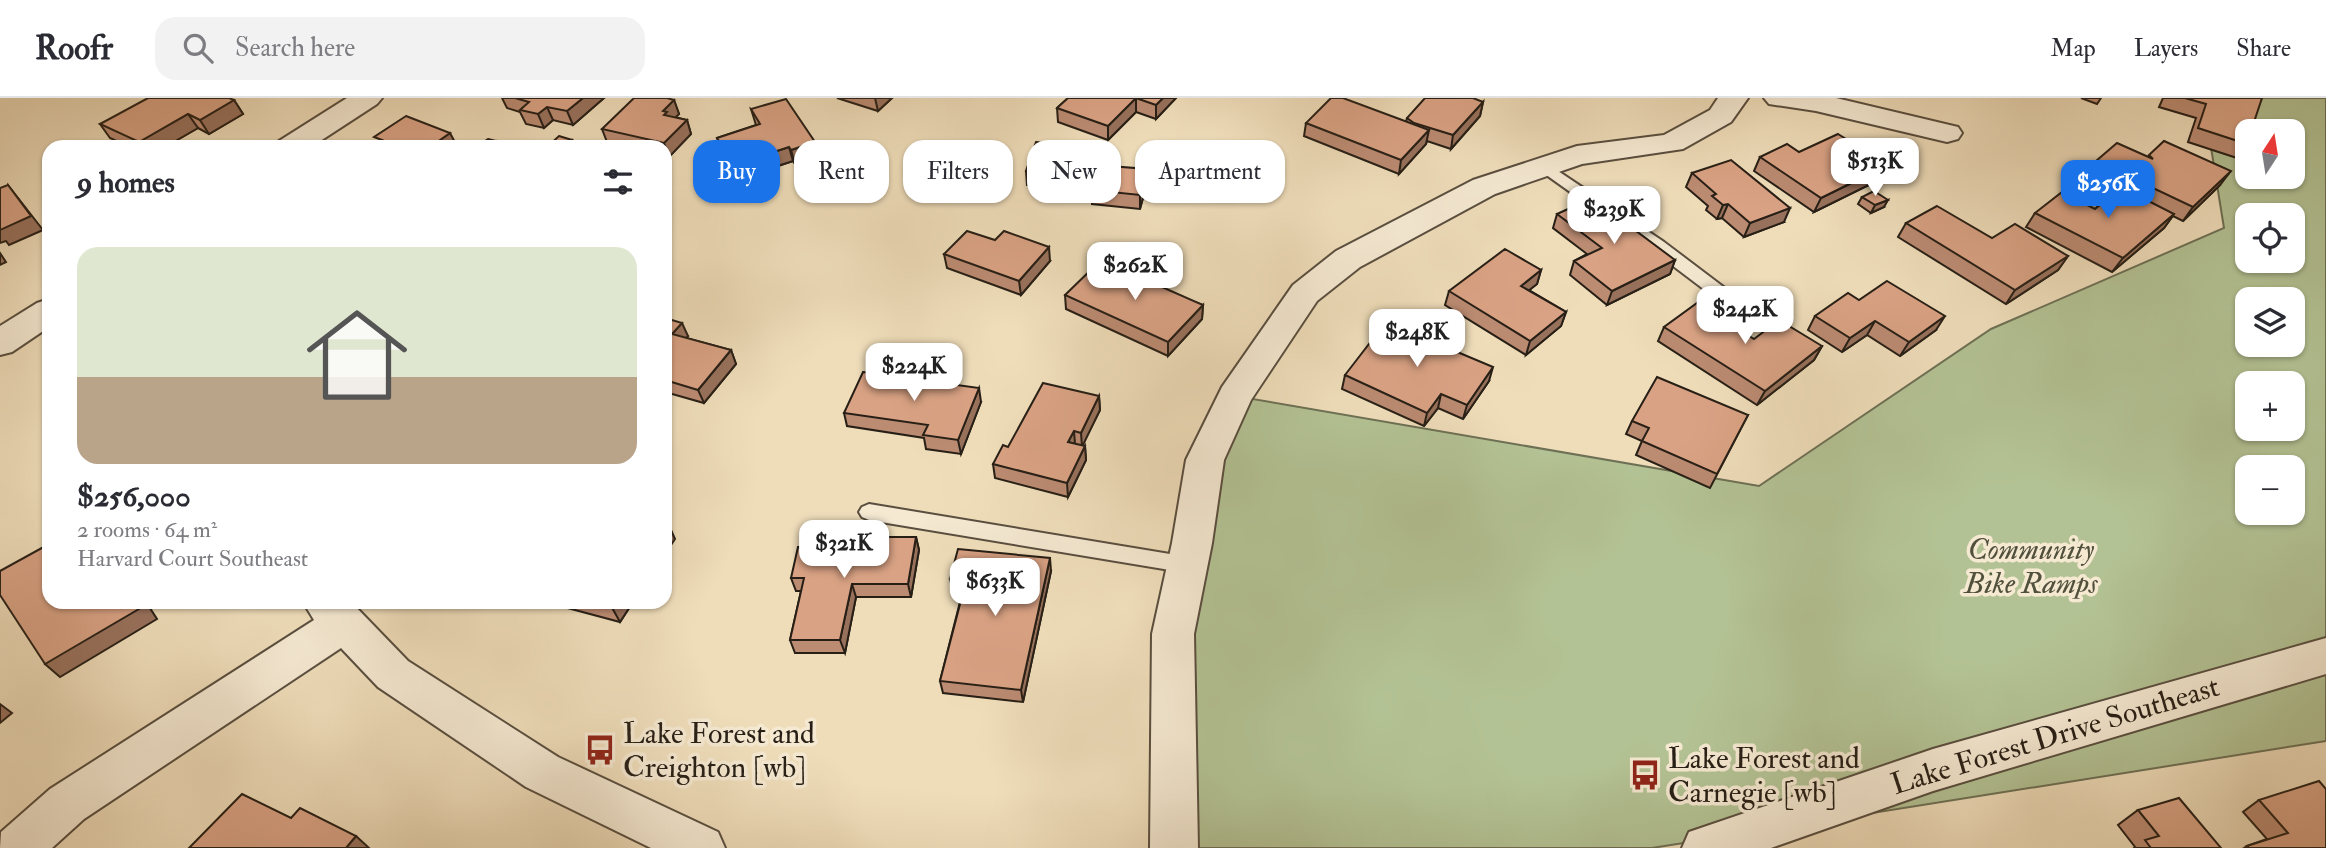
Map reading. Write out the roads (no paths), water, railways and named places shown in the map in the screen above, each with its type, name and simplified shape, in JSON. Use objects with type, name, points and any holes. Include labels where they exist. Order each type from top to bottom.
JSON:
[{"type":"street","points":[[301,140],[367,98]]},
{"type":"street","points":[[1174,848],[1173,634],[1188,565],[1205,460],[1235,396],[1305,293],[1348,259],[1484,187],[1577,155],[1671,143],[1721,116],[1733,98]]},
{"type":"street","points":[[1779,98],[1816,102],[1947,133]]},
{"type":"street","points":[[0,343],[42,316]]},
{"type":"street","points":[[18,848],[67,804],[334,613],[393,674],[542,772],[701,848]]},
{"type":"street","name":"Lake Forest Drive Southeast","points":[[1706,848],[1933,770],[2326,656]]},
{"type":"lane","points":[[1543,166],[1658,246],[1736,305]]},
{"type":"lane","points":[[869,512],[1188,565]]},
{"type":"place","name":"Lake Forest and Creighton [wb]","points":[[600,750]]},
{"type":"place","name":"Lake Forest and Carnegie [wb]","points":[[1645,775]]},
{"type":"park label","name":"Community Bike Ramps","points":[[2031,566]]}]
